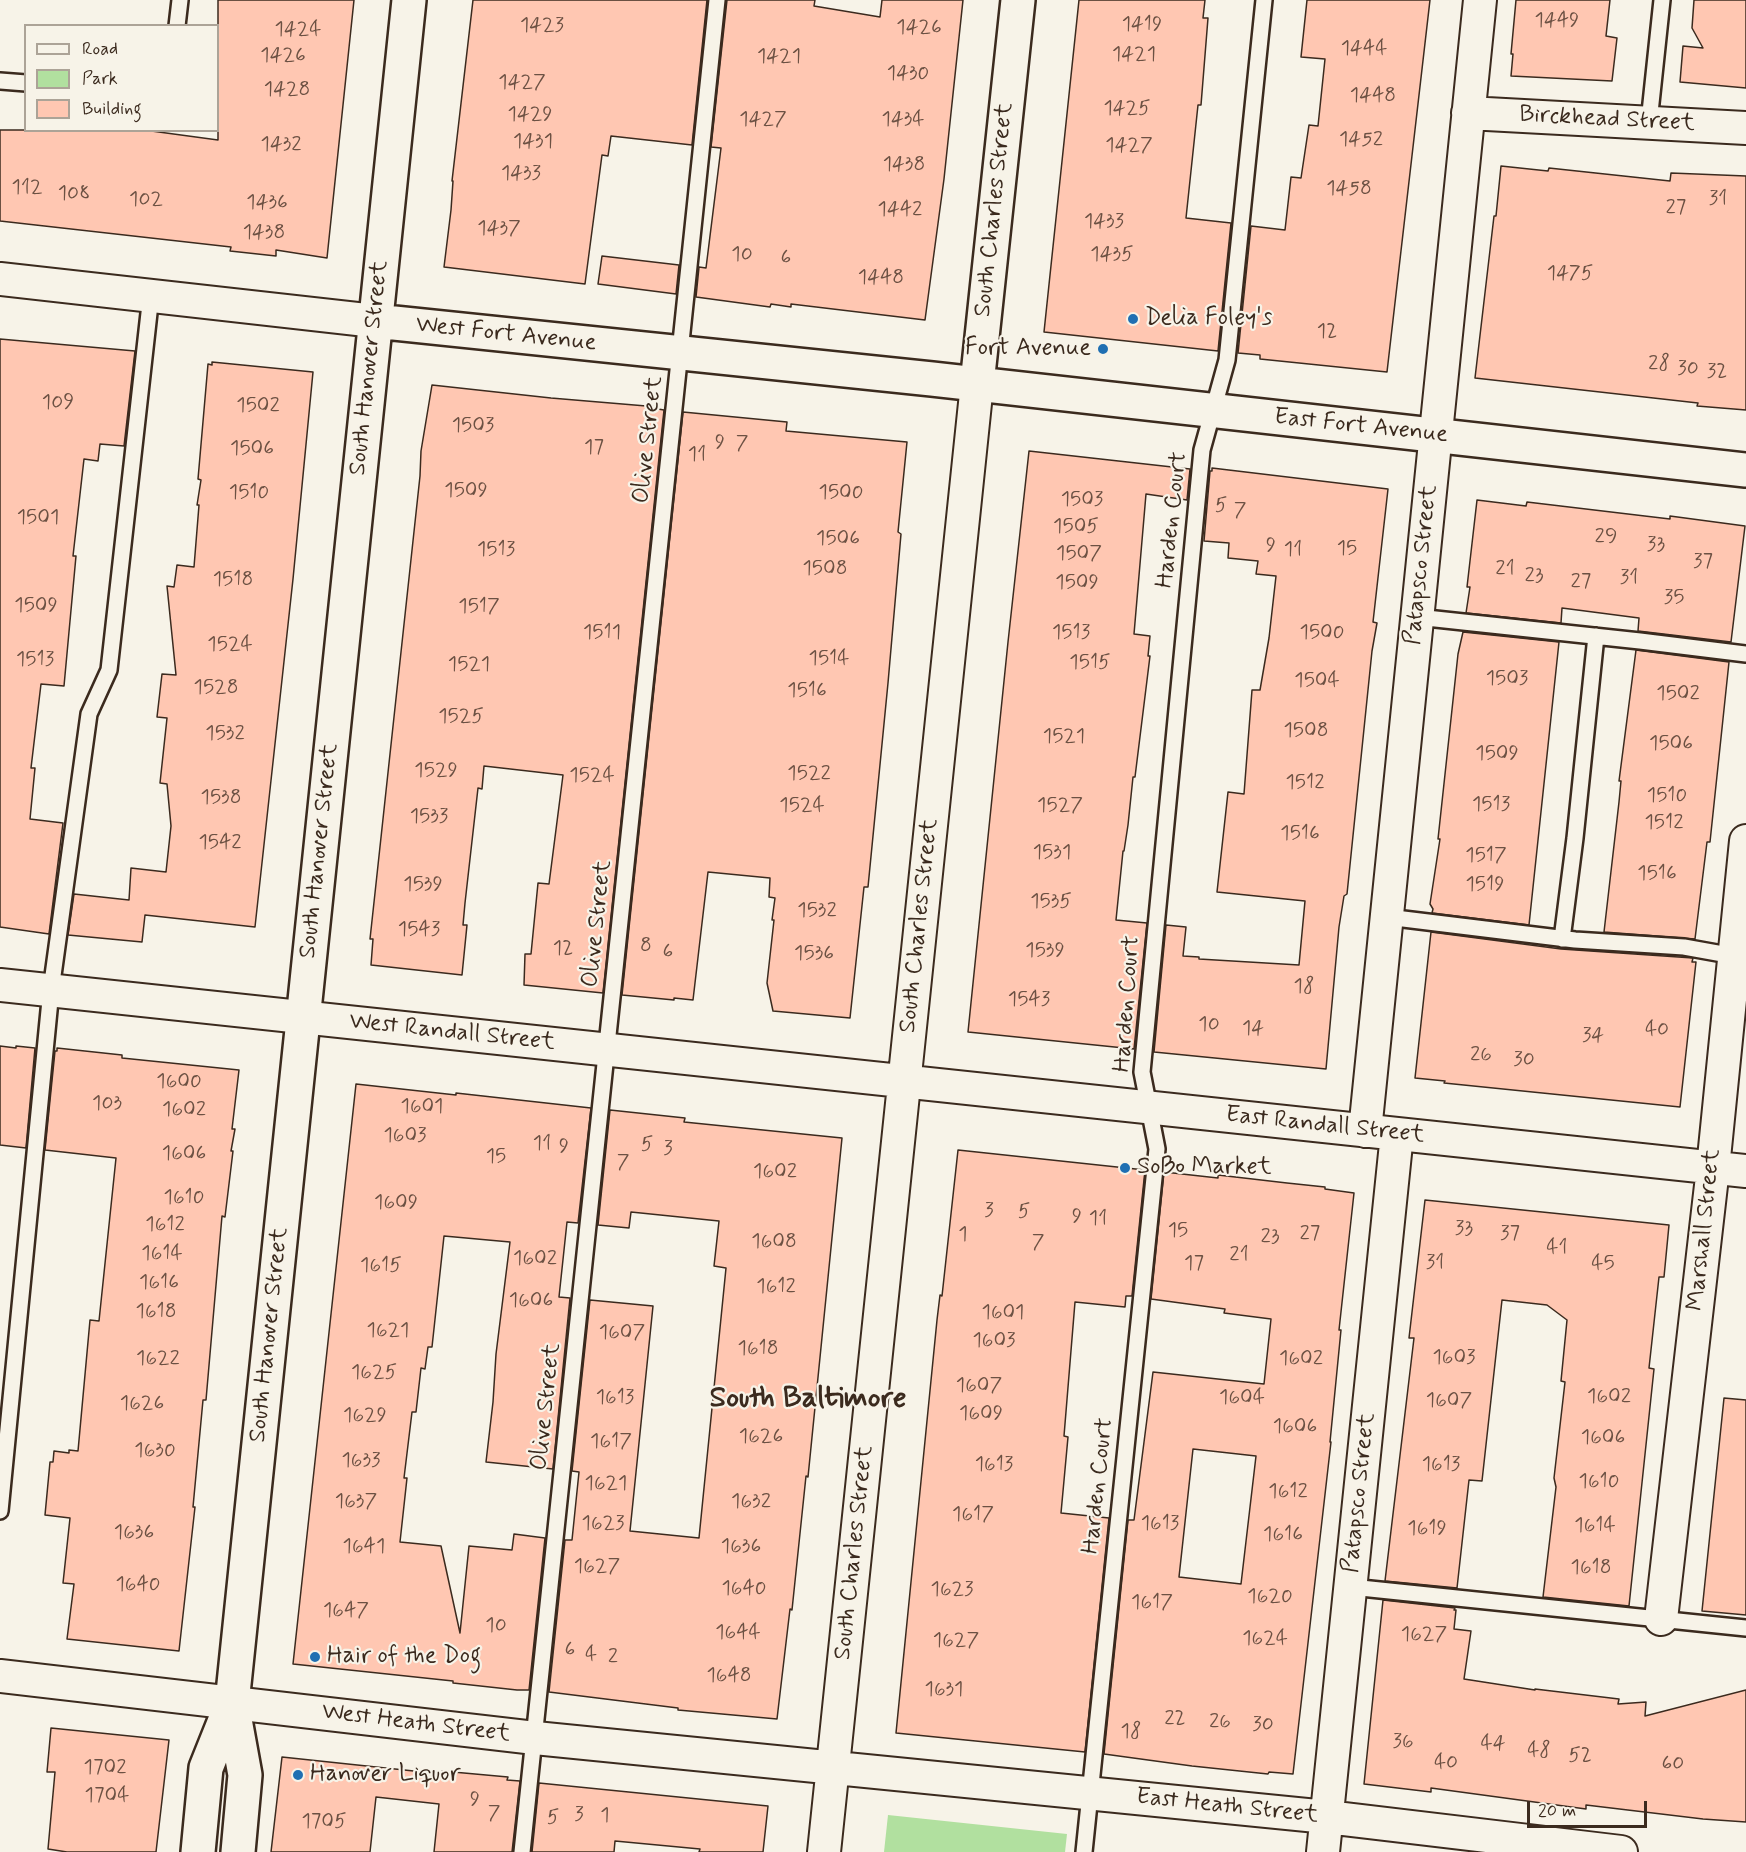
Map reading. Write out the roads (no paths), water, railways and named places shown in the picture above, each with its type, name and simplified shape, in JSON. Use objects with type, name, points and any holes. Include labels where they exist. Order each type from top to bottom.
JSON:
[{"type":"main road","name":"South Hanover Street","points":[[198,1852],[206,1768],[232,1703],[408,0]]},
{"type":"main road","name":"South Charles Street","points":[[976,384],[1018,0]]},
{"type":"main road","name":"West Fort Avenue","points":[[375,321],[976,384]]},
{"type":"main road","name":"East Fort Avenue","points":[[976,384],[1746,470]]},
{"type":"main road","name":"South Hanover Street","points":[[232,1703],[245,1775],[238,1852]]},
{"type":"street","name":"Patapsco Street","points":[[1365,1131],[1480,0]]},
{"type":"street","name":"Birckhead Street","points":[[1468,113],[1746,128]]},
{"type":"street","name":"West Fort Avenue","points":[[0,279],[375,321]]},
{"type":"street","name":"South Charles Street","points":[[824,1852],[976,384]]},
{"type":"street","name":"Marshall Street","points":[[1661,1619],[1713,1168],[1746,841]]},
{"type":"street","name":"West Randall Street","points":[[0,985],[904,1081]]},
{"type":"street","name":"East Randall Street","points":[[904,1081],[1746,1171]]},
{"type":"street","name":"Patapsco Street","points":[[1323,1852],[1397,1134]]},
{"type":"street","name":"West Heath Street","points":[[0,1676],[535,1738],[833,1767]]},
{"type":"street","name":"East Heath Street","points":[[833,1767],[1327,1817],[1621,1852]]},
{"type":"lane","points":[[177,24],[180,0]]},
{"type":"lane","name":"Olive Street","points":[[522,1852],[717,0]]},
{"type":"lane","name":"Harden Court","points":[[1084,1852],[1157,1149],[1142,1072],[1202,450],[1227,360],[1264,0]]},
{"type":"lane","points":[[1649,123],[1662,0]]},
{"type":"lane","points":[[0,81],[24,83]]},
{"type":"lane","points":[[0,1511],[51,990],[89,714],[109,670],[151,295]]},
{"type":"lane","points":[[1417,617],[1746,654]]},
{"type":"lane","points":[[1562,939],[1596,636]]},
{"type":"lane","points":[[1387,917],[1562,939],[1684,947],[1734,956]]},
{"type":"lane","points":[[1351,1587],[1746,1628]]},
{"type":"place","name":"Delia Foley's","points":[[1133,319]]},
{"type":"place","name":"Fort Avenue","points":[[1103,349]]},
{"type":"place","name":"SoBo Market","points":[[1125,1168]]},
{"type":"place","name":"Hair of the Dog","points":[[315,1657]]},
{"type":"place","name":"Hanover Liquor","points":[[298,1775]]},
{"type":"district","name":"South Baltimore","points":[[808,1400]]}]
